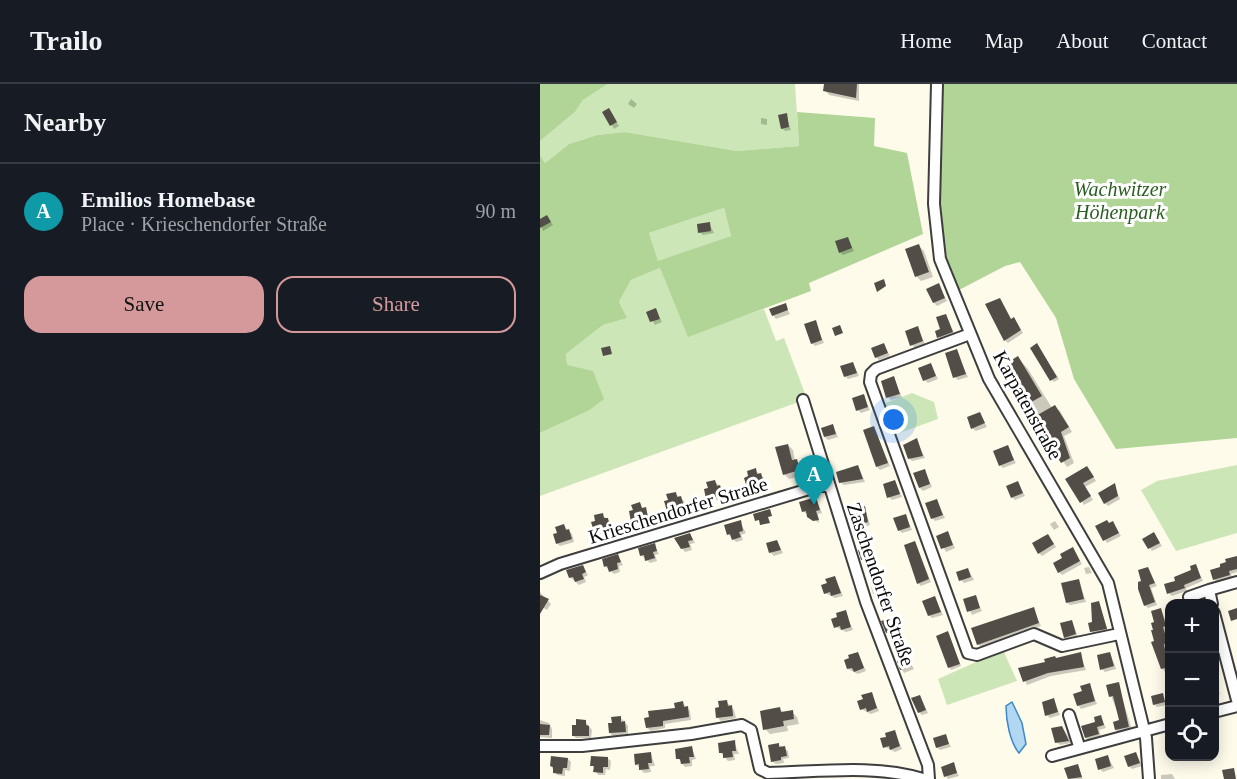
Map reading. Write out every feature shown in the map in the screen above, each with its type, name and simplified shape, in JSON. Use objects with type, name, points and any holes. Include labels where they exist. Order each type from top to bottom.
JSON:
[{"type":"street","name":"Karpatenstraße","points":[[936,84],[936,231],[940,259],[989,380],[1108,583],[1145,730],[1149,779]]},
{"type":"street","points":[[970,334],[876,369],[871,374],[870,382],[968,653],[977,655],[1034,634],[1062,646],[1119,634]]},
{"type":"street","name":"Zaschendorfer Straße","points":[[803,400],[866,602],[928,765],[929,779]]},
{"type":"street","name":"Krieschendorfer Straße","points":[[540,573],[560,564],[636,541],[819,486],[828,486]]},
{"type":"street","points":[[1189,597],[1237,582]]},
{"type":"street","points":[[1209,590],[1211,599]]},
{"type":"street","points":[[1219,629],[1237,700]]},
{"type":"street","points":[[1219,711],[1237,706]]},
{"type":"street","points":[[1069,716],[1079,746]]},
{"type":"street","points":[[540,746],[582,746],[691,734],[742,725],[751,730],[760,770],[768,772],[881,771],[907,774],[923,779]]},
{"type":"street","points":[[1052,756],[1079,746],[1165,725]]},
{"type":"green space","points":[[540,84],[608,84],[583,100],[575,112],[540,141]]},
{"type":"green space","points":[[608,84],[795,84],[799,146],[737,151],[625,132],[597,135],[569,144],[545,163],[540,155],[540,141],[575,112],[583,100]]},
{"type":"green space","name":"Wachwitzer Höhenpark","points":[[942,84],[1237,84],[1237,438],[1116,449],[1074,379],[1056,318],[1020,262],[1005,266],[959,290],[946,259],[940,223]]},
{"type":"green space","points":[[797,112],[875,118],[874,146],[907,153],[923,234],[809,283],[811,291],[688,337],[660,268],[631,280],[619,302],[627,318],[603,325],[566,354],[567,365],[593,371],[604,399],[588,411],[540,433],[540,155],[545,163],[569,144],[597,135],[625,132],[737,151],[799,146]],"holes":[[[724,208],[731,236],[658,261],[649,233]]]},
{"type":"green space","points":[[724,208],[731,236],[658,262],[649,233]]},
{"type":"green space","points":[[660,268],[688,336],[764,309],[776,341],[784,338],[807,399],[540,496],[540,433],[588,411],[567,365],[566,354],[603,325],[626,318],[619,302],[631,280]]},
{"type":"green space","points":[[912,393],[934,402],[938,419],[894,435],[883,404]]},
{"type":"green space","points":[[1237,465],[1237,533],[1176,551],[1141,490],[1157,481]]},
{"type":"green space","points":[[1003,650],[1017,681],[947,705],[938,679]]},
{"type":"water","points":[[1012,702],[1022,723],[1026,744],[1019,753],[1011,737],[1007,718],[1006,706]]},
{"type":"building","points":[[824,84],[857,84],[856,98],[823,91]]},
{"type":"building","points":[[609,108],[617,122],[610,126],[602,112]]},
{"type":"building","points":[[787,113],[789,127],[781,129],[778,115]]},
{"type":"building","points":[[547,215],[551,222],[540,228],[540,219]]},
{"type":"building","points":[[710,222],[711,231],[698,233],[697,224]]},
{"type":"building","points":[[848,237],[852,248],[839,253],[835,241]]},
{"type":"building","points":[[919,244],[929,272],[915,277],[905,249]]},
{"type":"building","points":[[884,279],[886,286],[877,292],[874,283]]},
{"type":"building","points":[[939,283],[945,298],[933,303],[926,289]]},
{"type":"building","points":[[1000,298],[1011,319],[1014,317],[1021,330],[1004,341],[985,304]]},
{"type":"building","points":[[786,303],[788,310],[772,316],[769,309]]},
{"type":"building","points":[[656,308],[660,319],[650,322],[646,312]]},
{"type":"building","points":[[946,314],[953,332],[937,338],[935,331],[940,329],[936,317]]},
{"type":"building","points":[[816,320],[822,340],[811,344],[804,324]]},
{"type":"building","points":[[840,325],[843,333],[835,336],[832,328]]},
{"type":"building","points":[[918,326],[923,341],[910,346],[905,331]]},
{"type":"building","points":[[884,343],[888,353],[875,358],[871,348]]},
{"type":"building","points":[[1037,343],[1057,377],[1050,381],[1030,348]]},
{"type":"building","points":[[610,346],[612,354],[603,356],[601,348]]},
{"type":"building","points":[[957,349],[966,374],[953,378],[945,353]]},
{"type":"building","points":[[1018,356],[1042,396],[1026,405],[1002,366]]},
{"type":"building","points":[[853,362],[857,373],[844,377],[840,366]]},
{"type":"building","points":[[931,363],[936,376],[923,381],[918,368]]},
{"type":"building","points":[[894,376],[900,394],[886,398],[881,381]]},
{"type":"building","points":[[864,394],[868,407],[856,411],[852,398]]},
{"type":"building","points":[[1055,405],[1069,427],[1061,432],[1070,458],[1061,463],[1054,452],[1051,437],[1047,440],[1034,417]]},
{"type":"building","points":[[980,412],[985,423],[971,429],[967,417]]},
{"type":"building","points":[[833,424],[836,434],[824,437],[821,428]]},
{"type":"building","points":[[874,426],[888,463],[876,467],[863,430]]},
{"type":"building","points":[[917,438],[923,456],[908,459],[903,445]]},
{"type":"building","points":[[788,444],[792,460],[797,459],[800,470],[783,475],[775,447]]},
{"type":"building","points":[[1008,445],[1014,460],[999,466],[993,451]]},
{"type":"building","points":[[858,465],[863,479],[839,483],[836,472]]},
{"type":"building","points":[[1087,466],[1094,477],[1083,483],[1091,496],[1080,503],[1065,479]]},
{"type":"building","points":[[756,468],[757,474],[761,473],[764,483],[747,488],[744,478],[748,476],[747,471]]},
{"type":"building","points":[[925,469],[930,484],[919,488],[913,473]]},
{"type":"building","points":[[715,480],[717,486],[720,485],[723,495],[706,499],[704,489],[708,488],[706,482]]},
{"type":"building","points":[[895,480],[900,494],[887,498],[883,484]]},
{"type":"building","points":[[1018,481],[1023,493],[1011,498],[1006,486]]},
{"type":"building","points":[[1115,483],[1118,496],[1104,504],[1098,493]]},
{"type":"building","points":[[676,492],[677,497],[681,496],[684,506],[667,511],[664,501],[668,500],[666,494]]},
{"type":"building","points":[[816,497],[820,510],[816,511],[819,520],[813,521],[807,517],[806,511],[802,512],[799,502]]},
{"type":"building","points":[[937,499],[943,515],[931,519],[925,503]]},
{"type":"building","points":[[640,502],[642,508],[646,507],[648,517],[631,522],[629,511],[633,510],[631,505]]},
{"type":"building","points":[[865,506],[868,522],[856,526],[855,522],[852,524],[849,514]]},
{"type":"building","points":[[770,509],[772,516],[768,517],[770,523],[760,525],[759,520],[755,521],[753,514]]},
{"type":"building","points":[[603,513],[604,518],[608,518],[610,528],[594,532],[591,522],[595,521],[594,515]]},
{"type":"building","points":[[906,514],[910,527],[898,531],[893,518]]},
{"type":"building","points":[[741,520],[743,531],[739,532],[741,537],[732,540],[730,534],[727,535],[724,525]]},
{"type":"building","points":[[1107,520],[1109,523],[1113,521],[1119,533],[1103,541],[1095,526]]},
{"type":"building","points":[[564,524],[566,530],[569,529],[572,539],[556,544],[553,534],[557,533],[555,527]]},
{"type":"building","points":[[948,531],[953,545],[941,549],[936,536]]},
{"type":"building","points":[[1154,532],[1160,543],[1148,549],[1142,539]]},
{"type":"building","points":[[690,533],[693,540],[688,541],[690,547],[681,549],[674,538]]},
{"type":"building","points":[[1048,534],[1054,544],[1038,554],[1032,543]]},
{"type":"building","points":[[777,540],[781,550],[769,553],[766,543]]},
{"type":"building","points":[[915,541],[929,579],[917,584],[904,545]]},
{"type":"building","points":[[655,543],[657,551],[653,552],[655,558],[645,561],[644,555],[640,556],[638,548]]},
{"type":"building","points":[[1073,547],[1080,561],[1058,573],[1053,563],[1062,558],[1060,554]]},
{"type":"building","points":[[864,548],[867,558],[861,560],[858,550]]},
{"type":"building","points":[[618,554],[621,562],[617,563],[618,569],[609,572],[607,566],[604,567],[602,559]]},
{"type":"building","points":[[1237,556],[1237,569],[1229,571],[1230,575],[1213,580],[1210,570],[1220,567],[1220,564],[1226,562],[1225,559]]},
{"type":"building","points":[[1196,564],[1201,578],[1184,585],[1185,588],[1167,594],[1164,584],[1175,581],[1174,577],[1191,570],[1190,566]]},
{"type":"building","points":[[583,565],[586,572],[582,574],[584,579],[575,582],[573,577],[569,578],[566,570]]},
{"type":"building","points":[[1148,567],[1155,583],[1149,585],[1155,602],[1144,606],[1138,589],[1138,582],[1141,581],[1138,570]]},
{"type":"building","points":[[968,568],[971,577],[959,581],[956,572]]},
{"type":"building","points":[[835,576],[841,593],[831,596],[830,592],[824,594],[821,585],[827,583],[825,579]]},
{"type":"building","points":[[1079,579],[1084,599],[1066,603],[1061,583]]},
{"type":"building","points":[[540,595],[549,599],[540,614]]},
{"type":"building","points":[[976,595],[980,608],[967,612],[963,599]]},
{"type":"building","points":[[935,596],[941,612],[928,616],[922,601]]},
{"type":"building","points":[[1099,601],[1107,629],[1090,632],[1088,623],[1092,622],[1091,603]]},
{"type":"building","points":[[1034,607],[1039,623],[977,645],[971,628]]},
{"type":"building","points":[[1161,608],[1165,622],[1163,627],[1165,668],[1161,669],[1151,642],[1154,641],[1151,623],[1154,622],[1151,611]]},
{"type":"building","points":[[1237,608],[1237,619],[1231,621],[1228,611]]},
{"type":"building","points":[[846,610],[851,627],[841,630],[840,626],[834,628],[831,619],[837,617],[836,613]]},
{"type":"building","points":[[891,618],[895,630],[886,633],[881,621]]},
{"type":"building","points":[[1072,620],[1076,634],[1064,638],[1060,623]]},
{"type":"building","points":[[948,631],[960,664],[948,668],[936,636]]},
{"type":"building","points":[[858,652],[864,668],[854,672],[852,668],[847,669],[844,660],[849,658],[848,655]]},
{"type":"building","points":[[1081,652],[1084,667],[1048,673],[1023,682],[1018,668],[1045,662],[1044,659],[1055,656],[1056,658]]},
{"type":"building","points":[[1110,652],[1114,666],[1100,670],[1097,655]]},
{"type":"building","points":[[908,657],[912,666],[900,670],[897,661]]},
{"type":"building","points":[[1119,682],[1129,727],[1115,730],[1113,722],[1119,720],[1113,696],[1109,697],[1106,685]]},
{"type":"building","points":[[1090,683],[1095,701],[1077,706],[1073,694],[1082,691],[1080,686]]},
{"type":"building","points":[[872,692],[877,708],[867,712],[866,708],[860,710],[857,701],[863,699],[861,695]]},
{"type":"building","points":[[1163,693],[1165,702],[1153,705],[1151,696]]},
{"type":"building","points":[[920,695],[926,710],[918,713],[911,698]]},
{"type":"building","points":[[1054,698],[1058,712],[1045,716],[1042,702]]},
{"type":"building","points":[[727,700],[728,706],[732,705],[733,716],[716,718],[715,708],[719,707],[718,701]]},
{"type":"building","points":[[683,701],[684,707],[688,706],[689,717],[663,721],[663,726],[646,728],[644,718],[649,717],[648,711],[675,708],[674,703]]},
{"type":"building","points":[[780,707],[781,712],[793,710],[794,719],[783,721],[784,726],[763,730],[760,711]]},
{"type":"building","points":[[1101,715],[1104,725],[1097,727],[1099,734],[1085,738],[1081,726],[1095,722],[1094,717]]},
{"type":"building","points":[[621,716],[621,722],[625,721],[626,732],[609,733],[608,723],[612,723],[611,717]]},
{"type":"building","points":[[576,719],[586,720],[586,725],[589,726],[589,736],[572,736],[572,725],[576,725]]},
{"type":"building","points":[[540,724],[550,725],[549,735],[540,735]]},
{"type":"building","points":[[1062,726],[1069,741],[1055,743],[1051,728]]},
{"type":"building","points":[[895,730],[900,746],[890,750],[889,746],[883,748],[880,738],[886,737],[885,733]]},
{"type":"building","points":[[946,734],[949,744],[936,748],[933,738]]},
{"type":"building","points":[[735,740],[736,751],[732,751],[733,757],[723,758],[723,753],[719,753],[718,743]]},
{"type":"building","points":[[779,743],[779,747],[785,746],[787,756],[771,762],[768,745]]},
{"type":"building","points":[[692,746],[694,757],[689,757],[690,763],[681,764],[680,759],[676,759],[675,749]]},
{"type":"building","points":[[651,752],[652,763],[648,763],[649,769],[639,770],[639,764],[635,765],[634,754]]},
{"type":"building","points":[[1136,752],[1140,763],[1128,767],[1124,756]]},
{"type":"building","points":[[1108,755],[1111,766],[1098,770],[1095,759]]},
{"type":"building","points":[[551,756],[568,758],[567,768],[563,768],[562,774],[553,773],[553,767],[550,766]]},
{"type":"building","points":[[591,756],[608,757],[608,767],[603,767],[603,773],[593,772],[594,766],[590,766]]},
{"type":"building","points":[[954,762],[957,773],[944,777],[941,767]]},
{"type":"building","points":[[1078,764],[1082,777],[1068,779],[1064,768]]},
{"type":"building","points":[[1234,768],[1236,779],[1224,779],[1222,770]]},
{"type":"place","name":"Emilios Homebase","points":[[814,505]]}]
